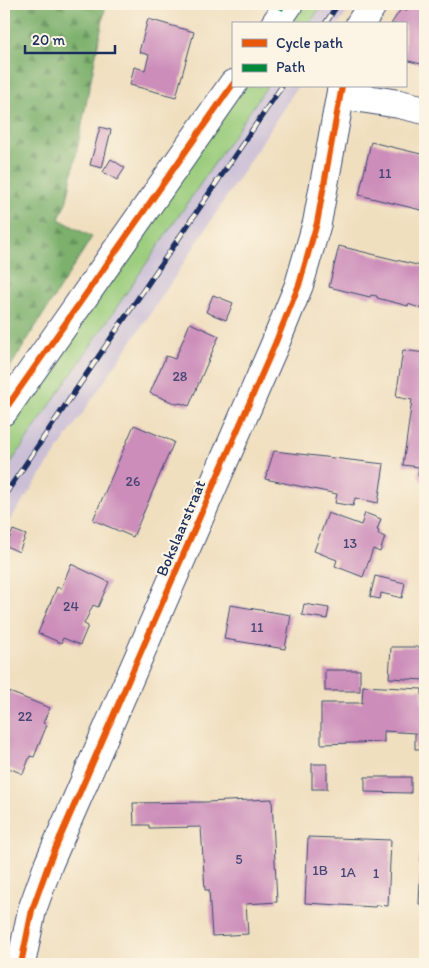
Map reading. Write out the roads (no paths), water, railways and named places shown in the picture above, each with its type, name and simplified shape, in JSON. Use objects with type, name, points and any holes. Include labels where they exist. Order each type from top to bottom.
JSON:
[{"type":"street","points":[[276,22],[289,4]]},
{"type":"street","points":[[361,22],[373,4]]},
{"type":"street","points":[[4,411],[232,85]]},
{"type":"street","points":[[342,91],[425,110]]},
{"type":"street","name":"Bokslaarstraat","points":[[22,964],[32,910],[50,863],[271,353],[299,284],[317,223],[342,91]]},
{"type":"railway","points":[[326,22],[338,4]]},
{"type":"railway","points":[[4,496],[281,88]]}]
